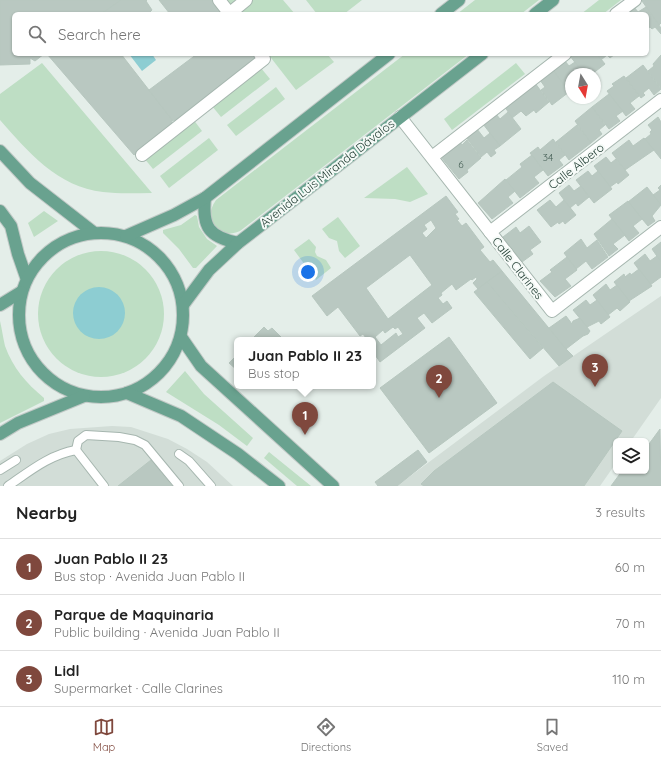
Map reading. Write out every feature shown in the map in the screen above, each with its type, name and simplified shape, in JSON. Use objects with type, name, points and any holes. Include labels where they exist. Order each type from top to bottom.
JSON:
[{"type":"main road","points":[[444,12],[459,0]]},
{"type":"main road","points":[[538,12],[553,0]]},
{"type":"main road","points":[[126,236],[174,215],[205,198],[386,56]]},
{"type":"main road","name":"Avenida Luis Miranda Dávalos","points":[[183,305],[209,270],[238,243],[479,56]]},
{"type":"main road","points":[[0,151],[30,183],[93,232]]},
{"type":"main road","points":[[205,198],[204,208],[209,231],[216,237],[238,243]]},
{"type":"main road","points":[[0,211],[11,226],[26,277]]},
{"type":"main road","points":[[93,232],[109,232],[126,236],[149,247],[164,261],[175,278],[183,305],[181,337],[172,358],[153,379],[127,393],[105,397],[84,396],[58,386],[40,371],[25,350],[20,335],[18,320],[21,292],[26,277],[43,255],[67,239],[93,232]]},
{"type":"main road","points":[[0,305],[21,292]]},
{"type":"main road","points":[[181,337],[201,366],[333,486]]},
{"type":"main road","points":[[127,393],[181,416],[238,454],[279,486]]},
{"type":"main road","points":[[0,434],[18,423],[84,396]]},
{"type":"street","points":[[219,0],[228,12]]},
{"type":"street","points":[[232,12],[246,0]]},
{"type":"street","points":[[619,12],[635,0]]},
{"type":"street","points":[[142,155],[262,56]]},
{"type":"street","points":[[432,157],[562,56]]},
{"type":"street","name":"Calle Albero","points":[[490,232],[661,100]]},
{"type":"street","name":"Calle Clarines","points":[[400,117],[552,311],[661,227]]},
{"type":"lane","points":[[76,450],[78,441],[86,435],[119,437],[135,440],[145,445],[179,486]]},
{"type":"lane","points":[[8,486],[42,462],[62,453],[76,450]]},
{"type":"lane","points":[[76,450],[104,486]]},
{"type":"lane","points":[[179,454],[189,461],[211,486]]},
{"type":"lane","points":[[0,470],[16,460]]},
{"type":"shaded area","points":[[661,296],[661,398],[633,438],[613,438],[613,467],[600,486],[397,486],[544,376]]},
{"type":"shaded area","points":[[112,426],[131,427],[168,439],[207,462],[233,486],[0,486],[0,461],[27,444],[49,434],[70,429]]},
{"type":"green space","points":[[226,0],[283,0],[293,12],[235,12]]},
{"type":"green space","points":[[306,0],[362,0],[347,12],[315,12]]},
{"type":"green space","points":[[475,0],[539,0],[524,12],[460,12]]},
{"type":"green space","points":[[599,0],[621,0],[606,12],[584,12]]},
{"type":"green space","points":[[270,56],[329,56],[334,62],[296,90]]},
{"type":"green space","points":[[402,56],[466,56],[240,231],[224,233],[213,227],[210,215],[216,200]]},
{"type":"green space","points":[[42,63],[152,193],[103,192],[87,189],[72,183],[45,166],[33,156],[0,120],[0,94]]},
{"type":"green space","points":[[516,63],[525,74],[452,130],[444,119]]},
{"type":"green space","points":[[261,68],[270,79],[221,117],[212,106]]},
{"type":"green space","points":[[276,87],[285,99],[236,136],[227,125]]},
{"type":"green space","points":[[193,119],[202,131],[153,169],[144,158]]},
{"type":"green space","points":[[209,138],[218,150],[169,188],[160,176]]},
{"type":"green space","points":[[407,167],[428,194],[410,202],[395,199],[364,198]]},
{"type":"green space","points":[[44,211],[58,221],[34,237],[28,223]]},
{"type":"green space","points":[[195,215],[197,216],[199,227],[207,239],[217,246],[196,268],[193,268],[179,249],[163,233],[163,230],[181,225]]},
{"type":"green space","points":[[338,217],[360,246],[345,258],[339,251],[337,241],[329,238],[322,229]]},
{"type":"green space","points":[[309,239],[316,247],[315,252],[317,256],[326,260],[331,268],[316,280],[294,250]]},
{"type":"green space","points":[[101,251],[113,252],[125,256],[141,265],[150,274],[159,290],[163,302],[163,326],[159,338],[150,354],[141,363],[125,372],[113,376],[101,377],[89,376],[77,372],[61,363],[52,354],[43,338],[39,326],[38,314],[39,302],[43,290],[52,274],[61,265],[77,256],[89,252]]},
{"type":"green space","points":[[0,321],[8,354],[16,368],[31,387],[44,398],[44,401],[0,423]]},
{"type":"green space","points":[[185,371],[204,394],[253,438],[247,446],[219,425],[166,392]]},
{"type":"green space","points":[[269,452],[311,486],[297,486],[264,458]]},
{"type":"water","points":[[131,56],[153,56],[156,60],[142,71]]},
{"type":"water","points":[[94,287],[104,287],[118,294],[125,308],[125,318],[118,332],[104,339],[94,339],[84,335],[77,328],[73,318],[73,308],[77,298],[84,291]]},
{"type":"building","points":[[0,0],[121,0],[104,12],[12,12],[12,56],[41,56],[35,61],[30,58],[30,64],[0,65]]},
{"type":"building","points":[[121,0],[147,0],[146,1],[152,10],[150,12],[104,12]]},
{"type":"building","points":[[159,0],[214,0],[223,12],[168,12]]},
{"type":"building","points":[[661,0],[661,23],[659,25],[642,1]]},
{"type":"building","points":[[634,7],[638,12],[628,12]]},
{"type":"building","points":[[646,7],[661,28],[661,34],[655,27],[652,29],[649,28],[649,12],[638,12]]},
{"type":"building","points":[[661,55],[661,88],[648,71],[654,66],[653,64]]},
{"type":"building","points":[[49,56],[123,56],[173,121],[171,121],[173,124],[134,155]]},
{"type":"building","points":[[194,56],[257,56],[259,58],[176,123],[149,90]]},
{"type":"building","points":[[570,56],[599,56],[605,64],[600,68],[579,68]]},
{"type":"building","points":[[598,56],[606,56],[601,60]]},
{"type":"building","points":[[565,61],[569,66],[575,62],[580,68],[565,68],[565,86],[553,70]]},
{"type":"building","points":[[643,65],[661,89],[654,95],[649,88],[643,93],[645,95],[641,98],[626,78]]},
{"type":"building","points":[[553,70],[565,86],[565,95],[552,105],[541,90],[545,87],[540,80]]},
{"type":"building","points":[[624,76],[639,96],[630,103],[635,109],[626,116],[607,91],[614,86],[612,84]]},
{"type":"building","points":[[535,83],[549,102],[536,113],[534,110],[526,116],[521,111],[512,118],[505,107]]},
{"type":"building","points":[[609,94],[623,111],[616,116],[620,121],[609,129],[592,107],[596,104],[601,104],[601,100]]},
{"type":"building","points":[[592,107],[605,125],[599,130],[602,134],[591,143],[575,121]]},
{"type":"building","points":[[508,112],[521,129],[500,146],[483,124],[496,114],[500,119]]},
{"type":"building","points":[[658,117],[661,122],[661,159],[645,139],[651,134],[650,132],[652,130],[648,125]]},
{"type":"building","points":[[577,125],[591,143],[569,160],[556,142]]},
{"type":"building","points":[[477,129],[484,138],[490,133],[500,146],[494,150],[496,153],[491,157],[487,152],[481,157],[466,137]]},
{"type":"building","points":[[644,138],[654,150],[625,170],[612,153],[629,140],[633,146]]},
{"type":"building","points":[[553,139],[565,155],[559,160],[563,165],[548,176],[530,153],[538,147],[540,150]]},
{"type":"building","points":[[467,140],[481,158],[459,179],[441,157],[460,142],[462,145]]},
{"type":"building","points":[[532,155],[543,170],[534,177],[539,183],[520,198],[506,180],[522,167],[520,164]]},
{"type":"building","points":[[606,157],[611,163],[616,159],[629,175],[618,184],[617,182],[610,187],[594,166]]},
{"type":"building","points":[[588,171],[592,176],[598,171],[612,189],[594,203],[576,180]]},
{"type":"building","points":[[505,179],[515,191],[508,197],[513,203],[492,219],[478,203]]},
{"type":"building","points":[[569,185],[574,191],[581,186],[589,197],[578,206],[576,203],[570,208],[559,193]]},
{"type":"building","points":[[661,185],[661,205],[653,195],[660,190],[658,188]]},
{"type":"building","points":[[647,187],[661,205],[652,216],[655,221],[648,226],[628,202]]},
{"type":"building","points":[[446,196],[458,212],[455,214],[459,219],[457,220],[462,226],[466,223],[484,247],[480,250],[490,262],[493,260],[502,271],[478,289],[473,283],[477,279],[476,277],[456,290],[452,284],[441,293],[442,295],[438,298],[443,304],[447,301],[452,308],[432,323],[424,313],[417,318],[425,328],[380,362],[376,356],[376,338],[381,345],[396,333],[398,337],[403,334],[398,327],[395,329],[393,327],[385,333],[383,330],[375,337],[365,337],[363,334],[360,336],[338,307],[327,316],[312,296]],"holes":[[[431,220],[436,228],[426,238],[422,233],[427,229],[424,225]],[[410,255],[432,285],[388,319],[366,288]]]},
{"type":"building","points":[[550,200],[556,207],[564,200],[576,215],[565,224],[563,221],[559,224],[558,222],[551,227],[537,210]]},
{"type":"building","points":[[628,201],[642,219],[633,226],[639,233],[629,241],[609,215]]},
{"type":"building","points":[[612,219],[625,235],[613,244],[618,249],[609,256],[594,234]]},
{"type":"building","points":[[529,226],[541,242],[530,250],[533,254],[522,262],[503,237],[516,227],[520,233]]},
{"type":"building","points":[[581,239],[587,248],[597,240],[608,257],[592,269],[586,261],[576,269],[564,253]]},
{"type":"building","points":[[661,242],[661,262],[652,249]]},
{"type":"building","points":[[645,254],[650,261],[657,256],[661,262],[661,277],[650,285],[634,263]]},
{"type":"building","points":[[567,257],[577,270],[565,279],[571,286],[555,297],[540,281],[552,272],[550,270]]},
{"type":"building","points":[[639,269],[652,286],[629,301],[614,282],[624,274],[625,277],[630,273],[631,275]]},
{"type":"building","points":[[502,271],[573,356],[559,366],[487,282]]},
{"type":"building","points":[[487,282],[543,348],[530,359],[474,292]]},
{"type":"building","points":[[606,284],[610,290],[617,285],[630,302],[620,311],[617,308],[608,315],[593,295]]},
{"type":"building","points":[[586,300],[590,305],[597,300],[610,317],[601,324],[599,321],[587,327],[573,310]]},
{"type":"building","points":[[566,316],[572,324],[573,321],[580,318],[590,331],[566,349],[549,328]]},
{"type":"building","points":[[264,327],[268,331],[272,328],[281,337],[254,337]]},
{"type":"building","points":[[449,337],[497,403],[429,453],[380,388]]},
{"type":"building","points":[[234,358],[234,367],[229,363]]},
{"type":"building","points":[[553,382],[622,431],[617,438],[613,438],[613,444],[584,486],[424,486],[421,484],[434,471]]},
{"type":"building","points":[[660,429],[661,486],[611,486],[620,474],[649,474],[649,444]]},
{"type":"building","points":[[418,450],[427,462],[397,486],[378,486],[375,482]]},
{"type":"building","points":[[151,460],[172,486],[118,486]]},
{"type":"place","name":"Lidl","points":[[595,387]]},
{"type":"place","name":"Parque de Maquinaria","points":[[439,398]]},
{"type":"place","name":"Juan Pablo II 23","points":[[305,435]]}]
